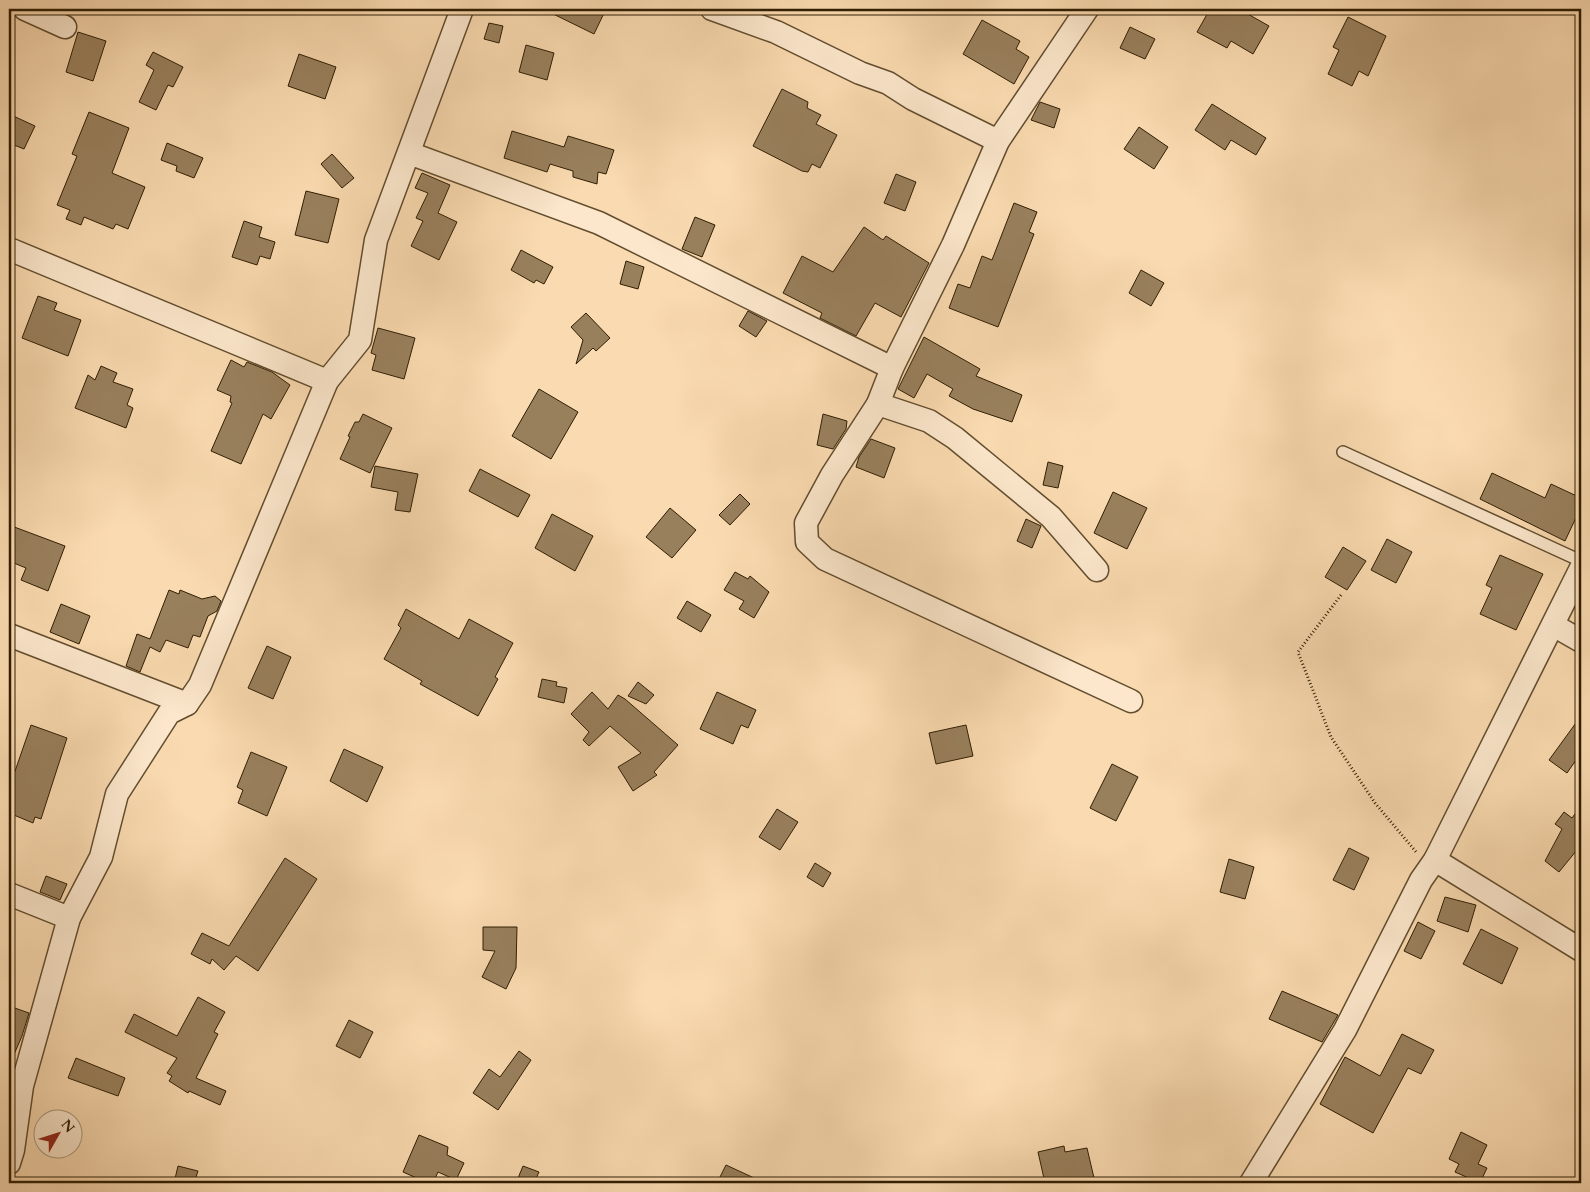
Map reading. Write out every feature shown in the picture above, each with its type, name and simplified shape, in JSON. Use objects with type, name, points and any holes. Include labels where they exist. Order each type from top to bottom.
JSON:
[{"type":"street","points":[[25,9],[65,27]]},
{"type":"street","points":[[9,1163],[13,1150],[22,1086],[69,918],[101,857],[117,794],[169,713],[187,704],[200,685],[327,381],[360,340],[376,240],[462,9]]},
{"type":"street","points":[[712,9],[776,32],[860,73],[888,83],[912,98],[998,141]]},
{"type":"street","points":[[1088,9],[998,141],[953,245],[892,368],[878,404],[832,475],[806,523],[807,542],[825,559],[1131,701]]},
{"type":"street","points":[[409,153],[598,223],[892,368]]},
{"type":"street","points":[[9,249],[327,381]]},
{"type":"street","points":[[878,404],[929,422],[955,438],[1051,517],[1097,570]]},
{"type":"street","points":[[1251,1183],[1345,1030],[1432,864],[1581,568]]},
{"type":"street","points":[[1553,625],[1581,641]]},
{"type":"street","points":[[9,636],[187,704]]},
{"type":"street","points":[[1432,864],[1581,950]]},
{"type":"street","points":[[9,894],[69,918]]},
{"type":"lane","points":[[1343,452],[1581,561]]},
{"type":"path","points":[[1341,595],[1298,652],[1331,737],[1375,803],[1432,864]]},
{"type":"building","points":[[543,9],[606,9],[594,34]]},
{"type":"building","points":[[1210,9],[1239,9],[1269,26],[1253,54],[1231,41],[1227,48],[1197,32]]},
{"type":"building","points":[[1348,17],[1386,36],[1368,76],[1359,71],[1352,86],[1328,74],[1339,50],[1333,47]]},
{"type":"building","points":[[982,20],[1020,41],[1016,49],[1029,57],[1014,84],[963,54]]},
{"type":"building","points":[[489,23],[503,26],[499,43],[484,39]]},
{"type":"building","points":[[1130,27],[1155,39],[1145,59],[1120,48]]},
{"type":"building","points":[[78,32],[106,41],[93,81],[66,72]]},
{"type":"building","points":[[526,45],[554,53],[547,80],[519,72]]},
{"type":"building","points":[[153,52],[183,67],[173,87],[168,85],[156,110],[139,102],[154,70],[146,65]]},
{"type":"building","points":[[299,54],[336,67],[325,99],[288,86]]},
{"type":"building","points":[[782,89],[808,102],[807,108],[821,115],[816,124],[837,135],[820,168],[812,164],[808,172],[802,171],[753,146]]},
{"type":"building","points":[[1040,102],[1060,109],[1054,128],[1031,120]]},
{"type":"building","points":[[1212,104],[1266,138],[1256,155],[1231,140],[1225,150],[1195,130]]},
{"type":"building","points":[[89,112],[129,128],[112,173],[145,187],[128,229],[116,224],[113,229],[84,217],[81,225],[66,219],[70,210],[57,205],[77,156],[72,154]]},
{"type":"building","points":[[9,114],[35,126],[24,149],[9,143]]},
{"type":"building","points":[[1139,127],[1168,147],[1154,169],[1124,149]]},
{"type":"building","points":[[512,131],[564,147],[568,136],[614,150],[606,174],[598,172],[597,184],[573,177],[573,171],[550,164],[547,172],[504,158]]},
{"type":"building","points":[[167,143],[203,158],[194,178],[176,171],[177,166],[161,160]]},
{"type":"building","points":[[332,154],[354,178],[342,188],[321,164]]},
{"type":"building","points":[[422,173],[450,185],[438,213],[457,222],[439,260],[411,246],[423,221],[416,218],[428,193],[415,188]]},
{"type":"building","points":[[896,174],[916,182],[905,211],[884,203]]},
{"type":"building","points":[[306,191],[339,199],[328,243],[295,235]]},
{"type":"building","points":[[1014,203],[1037,212],[1029,232],[1034,234],[998,327],[949,308],[958,284],[970,288],[982,256],[992,260]]},
{"type":"building","points":[[695,217],[715,225],[702,257],[682,249]]},
{"type":"building","points":[[244,221],[262,227],[259,237],[275,242],[270,259],[260,256],[257,265],[232,257]]},
{"type":"building","points":[[864,227],[883,240],[886,236],[929,263],[901,317],[875,303],[856,336],[820,318],[822,313],[783,293],[802,256],[833,272]]},
{"type":"building","points":[[521,250],[553,267],[544,284],[536,280],[534,283],[511,270]]},
{"type":"building","points":[[626,261],[644,267],[638,289],[620,284]]},
{"type":"building","points":[[1141,270],[1164,283],[1151,306],[1129,293]]},
{"type":"building","points":[[38,296],[57,303],[54,310],[81,320],[68,356],[22,338]]},
{"type":"building","points":[[748,311],[767,321],[756,337],[739,326]]},
{"type":"building","points":[[586,313],[610,338],[596,351],[593,348],[576,364],[583,340],[571,327]]},
{"type":"building","points":[[378,328],[415,338],[404,379],[372,370],[376,355],[371,353]]},
{"type":"building","points":[[924,337],[980,369],[976,376],[1022,395],[1012,422],[973,409],[949,396],[953,389],[927,374],[914,398],[898,389]]},
{"type":"building","points":[[231,360],[244,367],[247,362],[272,372],[290,385],[271,419],[263,414],[241,464],[211,451],[232,403],[230,402],[231,396],[217,390]]},
{"type":"building","points":[[101,366],[117,373],[113,382],[133,389],[127,405],[133,408],[126,428],[75,408],[88,375],[95,380]]},
{"type":"building","points":[[539,389],[578,412],[551,459],[512,436]]},
{"type":"building","points":[[363,414],[392,428],[370,473],[340,459],[355,422],[359,422]]},
{"type":"building","points":[[823,414],[847,421],[846,429],[833,449],[817,445]]},
{"type":"building","points":[[871,439],[895,448],[884,478],[856,467],[859,457]]},
{"type":"building","points":[[1048,462],[1063,466],[1058,488],[1043,485]]},
{"type":"building","points":[[375,466],[418,474],[410,512],[395,510],[398,492],[371,487]]},
{"type":"building","points":[[480,469],[530,495],[518,517],[469,491]]},
{"type":"building","points":[[1492,473],[1545,498],[1551,484],[1581,498],[1581,507],[1565,541],[1480,499]]},
{"type":"building","points":[[1113,492],[1147,508],[1127,549],[1094,533]]},
{"type":"building","points":[[740,494],[750,504],[730,525],[719,515]]},
{"type":"building","points":[[670,508],[696,530],[672,558],[646,537]]},
{"type":"building","points":[[552,514],[593,536],[575,571],[535,548]]},
{"type":"building","points":[[1026,519],[1041,526],[1032,548],[1017,541]]},
{"type":"building","points":[[9,525],[65,546],[48,591],[21,580],[26,568],[9,561]]},
{"type":"building","points":[[1387,539],[1412,552],[1396,583],[1371,570]]},
{"type":"building","points":[[1343,547],[1366,561],[1347,590],[1325,577]]},
{"type":"building","points":[[1500,555],[1543,574],[1516,630],[1480,614],[1492,588],[1486,585]]},
{"type":"building","points":[[735,572],[748,579],[750,576],[769,592],[754,618],[739,609],[744,601],[724,590]]},
{"type":"building","points":[[169,590],[179,594],[180,590],[202,599],[215,596],[221,601],[217,611],[208,616],[200,637],[193,635],[188,648],[166,640],[160,652],[150,647],[140,672],[126,666],[137,634],[150,639]]},
{"type":"building","points":[[687,601],[711,615],[701,632],[677,618]]},
{"type":"building","points":[[61,604],[90,616],[79,644],[50,632]]},
{"type":"building","points":[[406,609],[459,639],[469,619],[513,643],[495,677],[498,679],[478,716],[420,684],[422,681],[384,659],[401,628],[398,625]]},
{"type":"building","points":[[267,646],[291,657],[273,699],[248,688]]},
{"type":"building","points":[[542,679],[557,682],[556,686],[567,688],[564,703],[538,697]]},
{"type":"building","points":[[638,682],[654,695],[646,704],[628,696]]},
{"type":"building","points":[[592,692],[608,709],[618,695],[625,699],[678,745],[654,772],[657,775],[633,791],[618,767],[641,753],[610,726],[589,746],[583,740],[589,732],[571,714]]},
{"type":"building","points":[[717,692],[756,710],[748,728],[741,725],[733,744],[700,729]]},
{"type":"building","points":[[1581,716],[1581,753],[1567,773],[1549,760]]},
{"type":"building","points":[[31,725],[67,738],[41,819],[35,817],[33,823],[9,813],[9,776],[13,777]]},
{"type":"building","points":[[966,725],[973,756],[936,764],[929,733]]},
{"type":"building","points":[[344,749],[383,767],[367,802],[330,781]]},
{"type":"building","points":[[251,752],[287,767],[267,816],[238,803],[243,790],[237,787]]},
{"type":"building","points":[[1112,764],[1138,777],[1116,821],[1090,808]]},
{"type":"building","points":[[1581,806],[1581,845],[1559,872],[1545,861],[1562,829],[1555,824],[1564,812],[1572,818]]},
{"type":"building","points":[[777,809],[798,822],[780,850],[759,837]]},
{"type":"building","points":[[1349,848],[1369,858],[1354,890],[1333,880]]},
{"type":"building","points":[[285,858],[317,879],[258,971],[236,956],[224,970],[212,959],[210,964],[191,954],[202,933],[229,946]]},
{"type":"building","points":[[1229,859],[1254,867],[1245,899],[1220,892]]},
{"type":"building","points":[[815,863],[831,873],[823,887],[807,877]]},
{"type":"building","points":[[46,876],[67,884],[60,900],[40,892]]},
{"type":"building","points":[[1445,897],[1476,905],[1468,932],[1437,921]]},
{"type":"building","points":[[1418,922],[1435,931],[1421,959],[1404,951]]},
{"type":"building","points":[[483,927],[517,927],[516,968],[506,989],[482,977],[495,951],[483,950]]},
{"type":"building","points":[[1481,929],[1518,948],[1502,984],[1463,964]]},
{"type":"building","points":[[1282,991],[1338,1015],[1322,1042],[1269,1019]]},
{"type":"building","points":[[198,997],[225,1012],[214,1032],[218,1034],[196,1078],[226,1091],[220,1105],[189,1091],[188,1093],[169,1081],[172,1076],[167,1073],[177,1058],[125,1032],[134,1014],[177,1036]]},
{"type":"building","points":[[9,1006],[29,1013],[22,1036],[9,1066]]},
{"type":"building","points":[[349,1020],[373,1032],[360,1058],[336,1046]]},
{"type":"building","points":[[1402,1034],[1434,1050],[1421,1074],[1408,1068],[1373,1133],[1320,1104],[1345,1057],[1380,1076]]},
{"type":"building","points":[[519,1051],[531,1060],[498,1110],[473,1093],[489,1069],[500,1077]]},
{"type":"building","points":[[76,1058],[125,1078],[118,1096],[68,1078]]},
{"type":"building","points":[[1461,1132],[1487,1145],[1478,1164],[1487,1168],[1480,1183],[1455,1172],[1459,1164],[1449,1159]]},
{"type":"building","points":[[419,1135],[448,1147],[447,1155],[464,1163],[456,1180],[438,1172],[433,1183],[428,1183],[403,1172]]},
{"type":"building","points":[[1064,1146],[1065,1152],[1087,1148],[1094,1178],[1066,1183],[1045,1183],[1038,1152]]},
{"type":"building","points":[[726,1165],[765,1183],[717,1183]]},
{"type":"building","points":[[178,1166],[198,1171],[194,1183],[174,1183]]},
{"type":"building","points":[[523,1166],[539,1172],[534,1183],[516,1183]]}]
